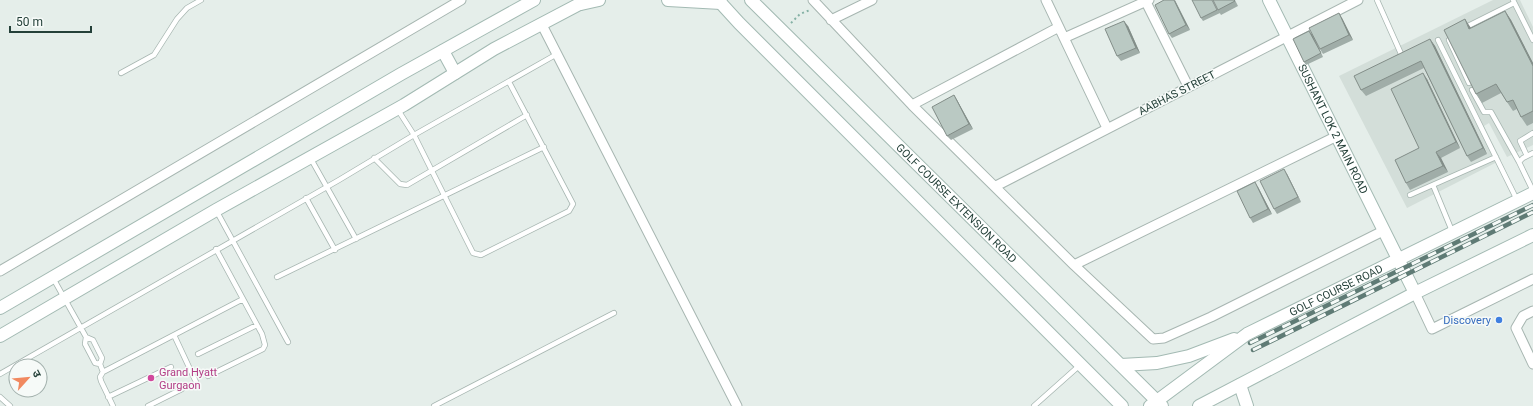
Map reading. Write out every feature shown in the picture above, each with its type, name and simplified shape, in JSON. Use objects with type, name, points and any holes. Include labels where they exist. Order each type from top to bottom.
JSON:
[{"type":"main road","points":[[0,308],[442,51],[534,0]]},
{"type":"main road","points":[[0,336],[216,210],[397,108],[541,23],[584,2],[599,0]]},
{"type":"main road","points":[[668,0],[720,1],[739,23],[1122,406]]},
{"type":"main road","name":"GOLF COURSE EXTENSION ROAD","points":[[751,0],[1121,365],[1157,404]]},
{"type":"main road","name":"SUSHANT LOK 2 MAIN ROAD","points":[[1268,0],[1415,293]]},
{"type":"main road","points":[[442,51],[455,73]]},
{"type":"main road","name":"GOLF COURSE ROAD","points":[[1157,404],[1247,334],[1533,192]]},
{"type":"main road","points":[[1199,406],[1415,293],[1533,235]]},
{"type":"main road","points":[[1121,365],[1157,363],[1189,356],[1247,334]]},
{"type":"main road","points":[[1240,385],[1247,406]]},
{"type":"street","points":[[0,271],[461,0]]},
{"type":"street","points":[[831,20],[872,0]]},
{"type":"street","points":[[1046,0],[1108,128]]},
{"type":"street","points":[[1064,38],[1147,0],[1188,86]]},
{"type":"street","name":"AABHAS STREET","points":[[996,186],[1358,0]]},
{"type":"street","points":[[816,3],[912,105],[1148,336],[1158,340],[1211,317],[1383,231]]},
{"type":"street","points":[[541,23],[737,406]]},
{"type":"street","points":[[912,105],[1059,27]]},
{"type":"street","points":[[1074,265],[1337,136]]},
{"type":"street","points":[[1415,293],[1432,329],[1533,279]]},
{"type":"street","points":[[1533,311],[1523,316],[1516,328],[1533,364]]},
{"type":"lane","points":[[121,73],[154,55],[177,19],[187,8],[201,0]]},
{"type":"lane","points":[[1377,0],[1399,57],[1407,53]]},
{"type":"lane","points":[[1458,31],[1513,2],[1533,40]]},
{"type":"lane","points":[[1451,34],[1448,39],[1470,83]]},
{"type":"lane","points":[[1438,40],[1517,200]]},
{"type":"lane","points":[[0,374],[557,54]]},
{"type":"lane","points":[[397,108],[414,135],[444,196],[476,255],[480,255],[569,211],[572,204],[544,147],[509,82]]},
{"type":"lane","points":[[1472,90],[1484,112],[1491,112],[1519,162],[1533,192]]},
{"type":"lane","points":[[374,158],[403,186],[527,115]]},
{"type":"lane","points":[[1527,156],[1520,141],[1533,133]]},
{"type":"lane","points":[[277,278],[544,147]]},
{"type":"lane","points":[[1519,162],[1533,153]]},
{"type":"lane","points":[[1410,195],[1496,157]]},
{"type":"lane","points":[[310,158],[356,239]]},
{"type":"lane","points":[[1433,185],[1452,231]]},
{"type":"lane","points":[[306,198],[335,250]]},
{"type":"lane","points":[[216,210],[288,342]]},
{"type":"lane","points":[[208,376],[263,349],[265,340],[216,249]]},
{"type":"lane","points":[[53,277],[86,337],[85,344],[95,363],[100,364]]},
{"type":"lane","points":[[113,406],[101,381],[100,377],[104,372],[243,299]]},
{"type":"lane","points":[[434,406],[614,313]]},
{"type":"lane","points":[[198,354],[257,324]]},
{"type":"lane","points":[[174,335],[196,382]]},
{"type":"lane","points":[[86,337],[93,340],[102,358],[100,364],[104,372]]},
{"type":"lane","points":[[1034,406],[1080,365]]},
{"type":"lane","points":[[108,397],[171,367]]},
{"type":"lane","points":[[148,406],[182,389]]},
{"type":"lane","points":[[0,397],[10,406]]},
{"type":"path","points":[[782,30],[800,14],[816,3]]},
{"type":"shaded area","points":[[1493,0],[1520,0],[1533,27],[1533,145],[1507,157],[1489,123],[1484,126],[1501,160],[1407,208],[1339,76]]},
{"type":"building","points":[[1164,0],[1174,0],[1186,25],[1169,34],[1155,5]]},
{"type":"building","points":[[1192,0],[1212,0],[1217,10],[1201,18]]},
{"type":"building","points":[[1213,0],[1234,0],[1235,1],[1218,10]]},
{"type":"building","points":[[1505,11],[1533,66],[1533,111],[1521,117],[1513,100],[1507,102],[1496,84],[1476,94],[1444,30],[1465,19],[1469,29]]},
{"type":"building","points":[[1339,13],[1349,35],[1320,49],[1309,28]]},
{"type":"building","points":[[1124,21],[1136,48],[1117,56],[1105,29]]},
{"type":"building","points":[[1309,31],[1321,53],[1304,62],[1293,39]]},
{"type":"building","points":[[1430,39],[1483,148],[1467,156],[1421,61],[1361,90],[1354,76]]},
{"type":"building","points":[[1423,73],[1456,142],[1436,152],[1443,166],[1406,183],[1395,160],[1419,148],[1391,89]]},
{"type":"building","points":[[954,95],[969,124],[947,136],[932,107]]},
{"type":"building","points":[[1284,169],[1298,197],[1274,209],[1260,181]]},
{"type":"building","points":[[1255,182],[1268,209],[1250,218],[1237,191]]},
{"type":"railway","points":[[1250,343],[1533,205]]},
{"type":"railway","points":[[1253,350],[1533,212]]},
{"type":"place","name":"Discovery","points":[[1499,320]]},
{"type":"place","name":"Grand Hyatt Gurgaon","points":[[151,378]]}]
